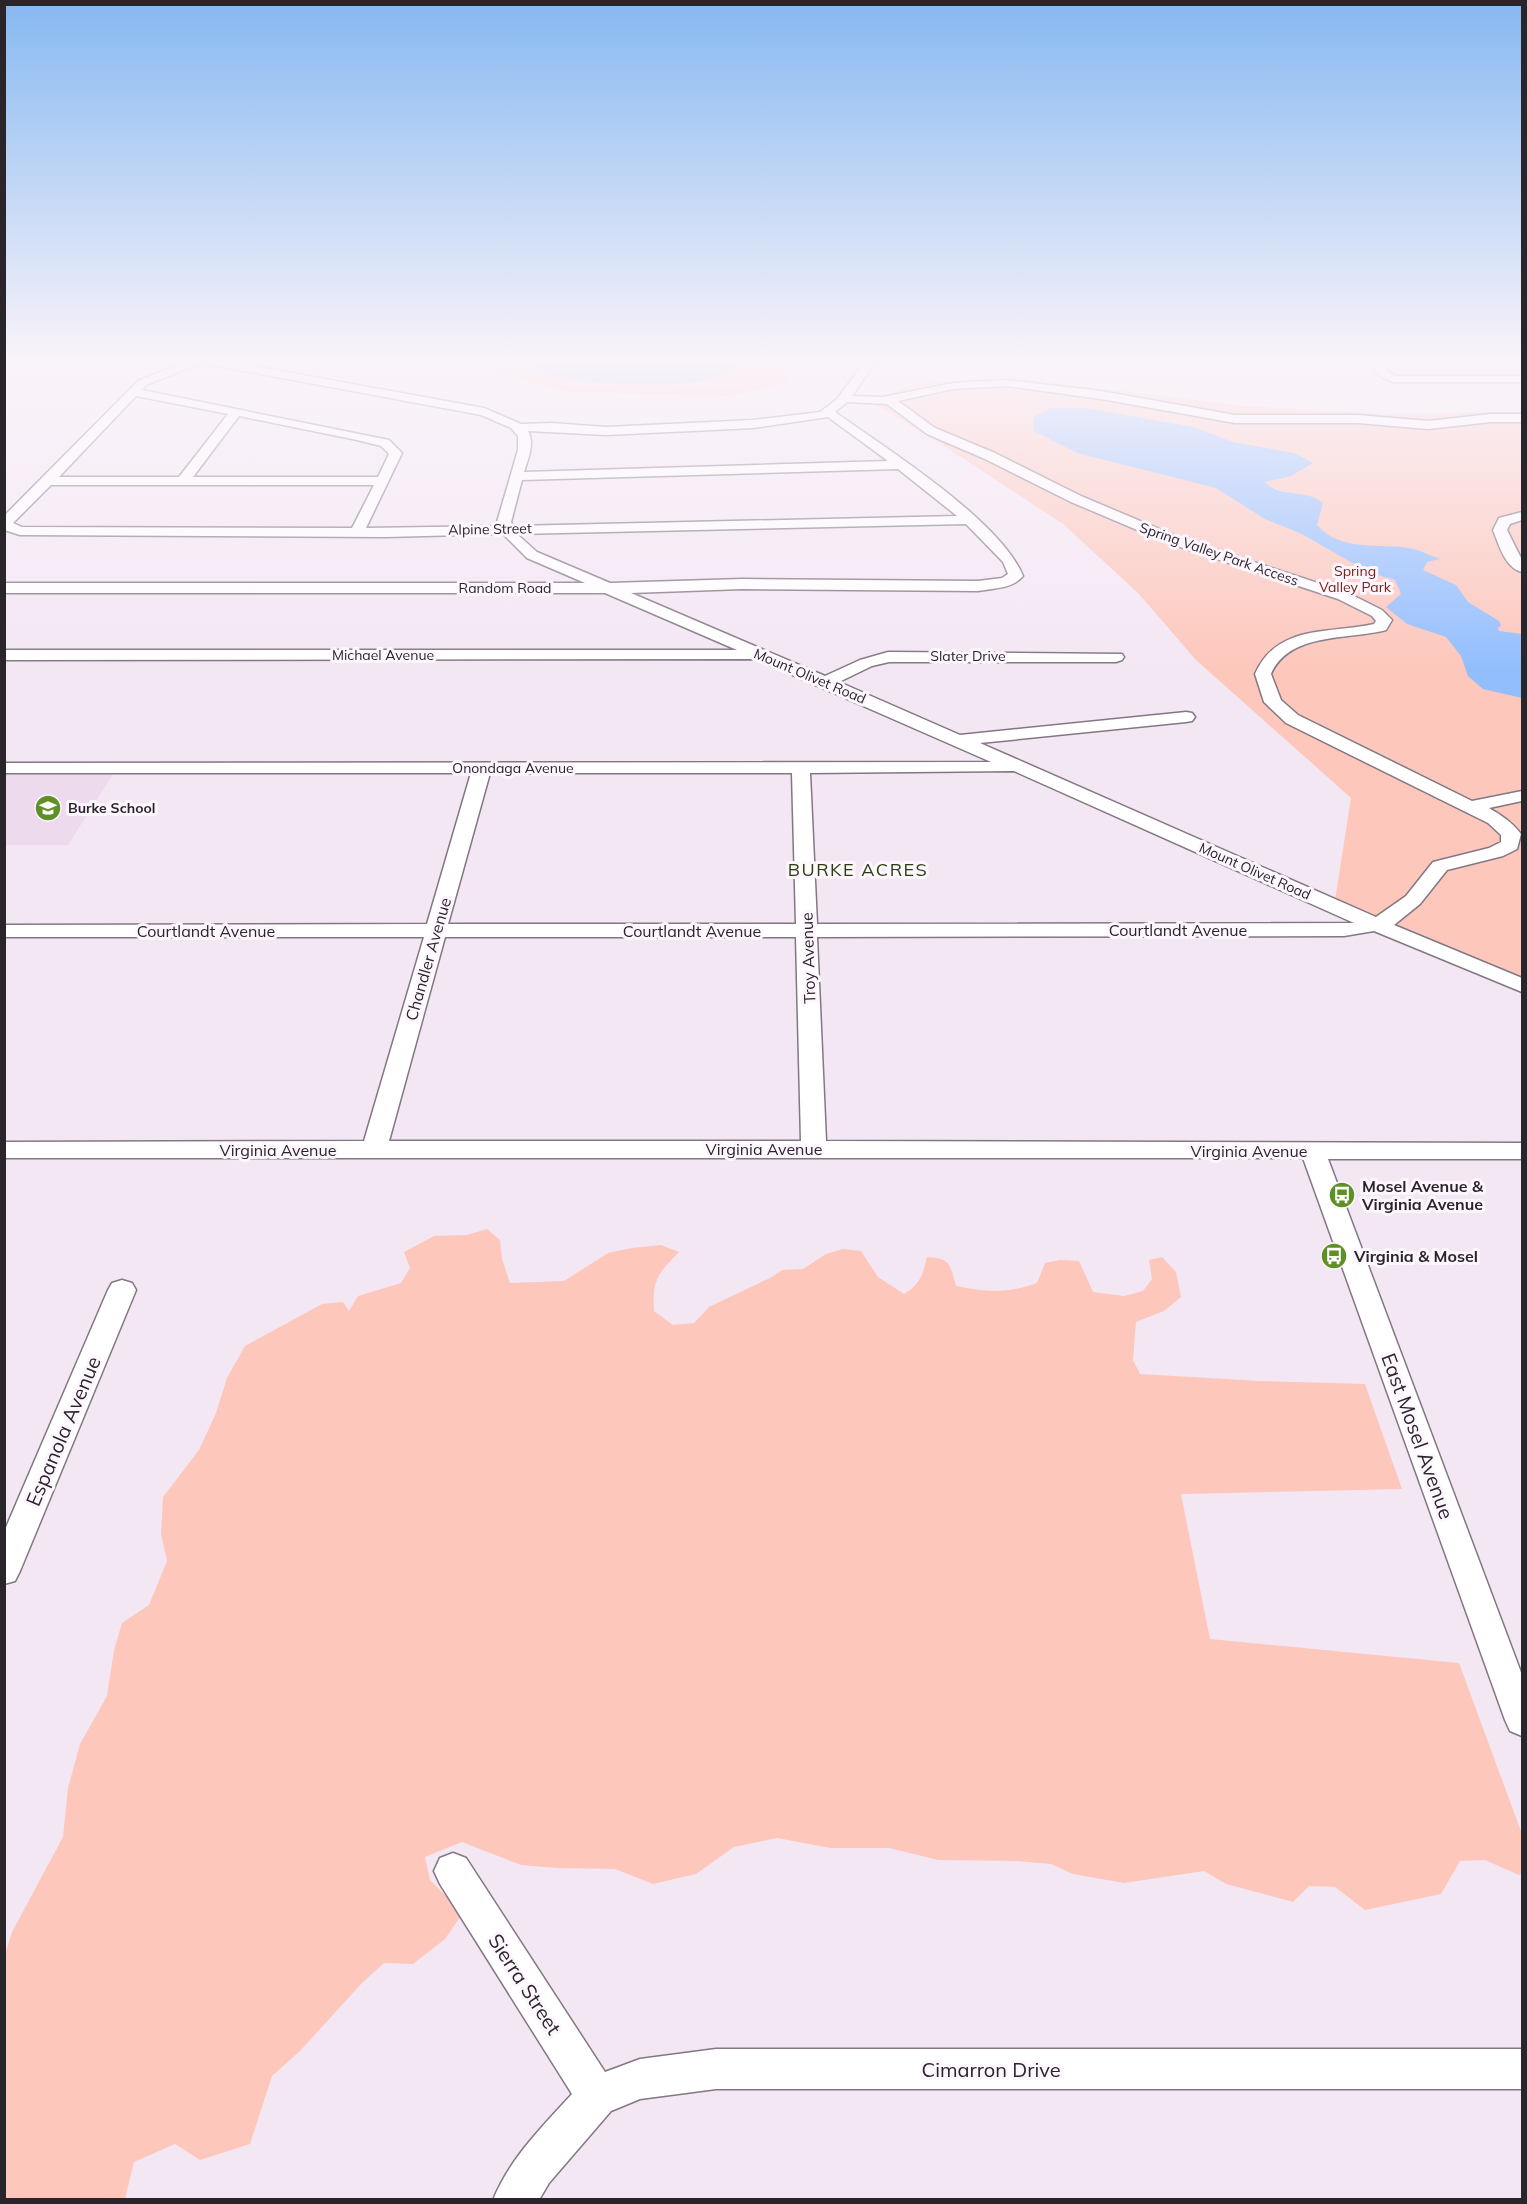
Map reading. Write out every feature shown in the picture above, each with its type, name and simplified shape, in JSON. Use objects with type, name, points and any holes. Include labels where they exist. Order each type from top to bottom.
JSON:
[{"type":"street","points":[[6,526],[66,462]]},
{"type":"street","points":[[183,481],[198,462]]},
{"type":"street","points":[[358,531],[392,462]]},
{"type":"street","points":[[508,530],[504,522],[505,513],[520,462]]},
{"type":"street","points":[[895,462],[971,520]]},
{"type":"street","name":"Spring Valley Park Access","points":[[998,462],[1150,531],[1342,596],[1377,613],[1384,620],[1380,627],[1301,640],[1277,652],[1265,665],[1263,674],[1268,692],[1282,711],[1304,726],[1473,806],[1505,826],[1511,834],[1510,845],[1496,852],[1440,866],[1425,888],[1392,917],[1378,924]]},
{"type":"street","points":[[516,476],[899,465]]},
{"type":"street","points":[[48,481],[382,481]]},
{"type":"street","points":[[1522,516],[1504,521],[1500,530],[1512,558],[1522,568]]},
{"type":"street","name":"Alpine Street","points":[[6,526],[20,531],[358,531],[971,520]]},
{"type":"street","name":"Random Road","points":[[4,588],[658,588],[742,584],[978,586],[1006,582],[1016,576],[1012,561],[991,537],[971,520]]},
{"type":"street","name":"Mount Olivet Road","points":[[508,530],[511,537],[532,555],[603,588],[1021,767],[1334,907],[1522,986]]},
{"type":"street","name":"Michael Avenue","points":[[4,655],[762,655]]},
{"type":"street","name":"Slater Drive","points":[[824,683],[866,663],[888,657],[1116,657]]},
{"type":"street","points":[[958,740],[1186,717]]},
{"type":"street","name":"Troy Avenue","points":[[801,767],[814,1149]]},
{"type":"street","name":"Onondaga Avenue","points":[[4,768],[1021,767]]},
{"type":"street","name":"Chandler Avenue","points":[[374,1150],[482,768]]},
{"type":"street","points":[[1473,806],[1522,796]]},
{"type":"street","name":"Courtlandt Avenue","points":[[4,931],[1344,930],[1378,924]]},
{"type":"street","name":"Virginia Avenue","points":[[4,1150],[1522,1151]]},
{"type":"street","name":"East Mosel Avenue","points":[[1313,1152],[1520,1704]]},
{"type":"street","name":"Espanola Avenue","points":[[7,1557],[122,1290]]},
{"type":"street","name":"Sierra Street","points":[[453,1871],[597,2096]]},
{"type":"street","name":"Cimarron Drive","points":[[514,2199],[534,2168],[597,2096],[640,2079],[716,2069],[1522,2069]]},
{"type":"shaded area","name":"Burke School","points":[[5,771],[115,771],[68,845],[5,845]]},
{"type":"green space","name":"Spring Valley Park","points":[[968,462],[1522,462],[1522,988],[1334,907],[1351,798],[1196,660],[1138,593],[1063,524]]},
{"type":"green space","points":[[487,1229],[500,1240],[502,1259],[510,1283],[564,1281],[608,1253],[632,1248],[661,1245],[679,1252],[661,1272],[654,1291],[654,1311],[673,1325],[694,1323],[709,1307],[782,1270],[803,1269],[826,1254],[843,1249],[861,1251],[878,1277],[904,1294],[914,1287],[920,1278],[927,1257],[941,1259],[948,1264],[956,1286],[996,1291],[1016,1289],[1037,1283],[1045,1263],[1060,1260],[1079,1261],[1093,1292],[1124,1296],[1143,1291],[1152,1279],[1149,1260],[1162,1257],[1176,1272],[1181,1297],[1164,1311],[1136,1322],[1133,1360],[1140,1374],[1365,1384],[1402,1489],[1181,1494],[1210,1639],[1459,1663],[1522,1834],[1522,1872],[1519,1875],[1485,1860],[1460,1861],[1441,1894],[1365,1910],[1335,1887],[1309,1886],[1293,1902],[1226,1884],[1204,1871],[1124,1883],[1073,1874],[1051,1864],[938,1860],[889,1848],[830,1848],[777,1838],[734,1847],[696,1874],[653,1884],[615,1869],[521,1865],[462,1842],[425,1857],[430,1880],[463,1913],[445,1939],[413,1964],[384,1963],[362,1983],[300,2051],[272,2076],[250,2144],[200,2160],[175,2144],[134,2162],[125,2199],[5,2200],[5,1954],[12,1932],[63,1837],[68,1788],[80,1744],[107,1696],[114,1650],[122,1623],[149,1605],[167,1561],[161,1534],[163,1497],[199,1450],[216,1413],[227,1378],[245,1346],[322,1304],[343,1302],[349,1311],[358,1296],[401,1283],[410,1268],[404,1252],[434,1236],[467,1235]]},
{"type":"water","points":[[1112,462],[1313,463],[1291,476],[1265,482],[1278,490],[1316,498],[1323,503],[1317,525],[1337,540],[1362,545],[1414,549],[1440,559],[1427,562],[1423,570],[1456,585],[1468,602],[1499,621],[1501,625],[1498,628],[1499,631],[1522,634],[1522,698],[1483,689],[1468,676],[1461,656],[1446,637],[1407,624],[1386,607],[1401,594],[1395,580],[1368,572],[1302,534],[1265,519],[1216,488]]},
{"type":"place","name":"Burke School","points":[[48,808]]},
{"type":"place","name":"Mosel Avenue & Virginia Avenue","points":[[1342,1195]]},
{"type":"place","name":"Virginia & Mosel","points":[[1334,1256]]},
{"type":"district","name":"BURKE ACRES","points":[[858,869]]}]
